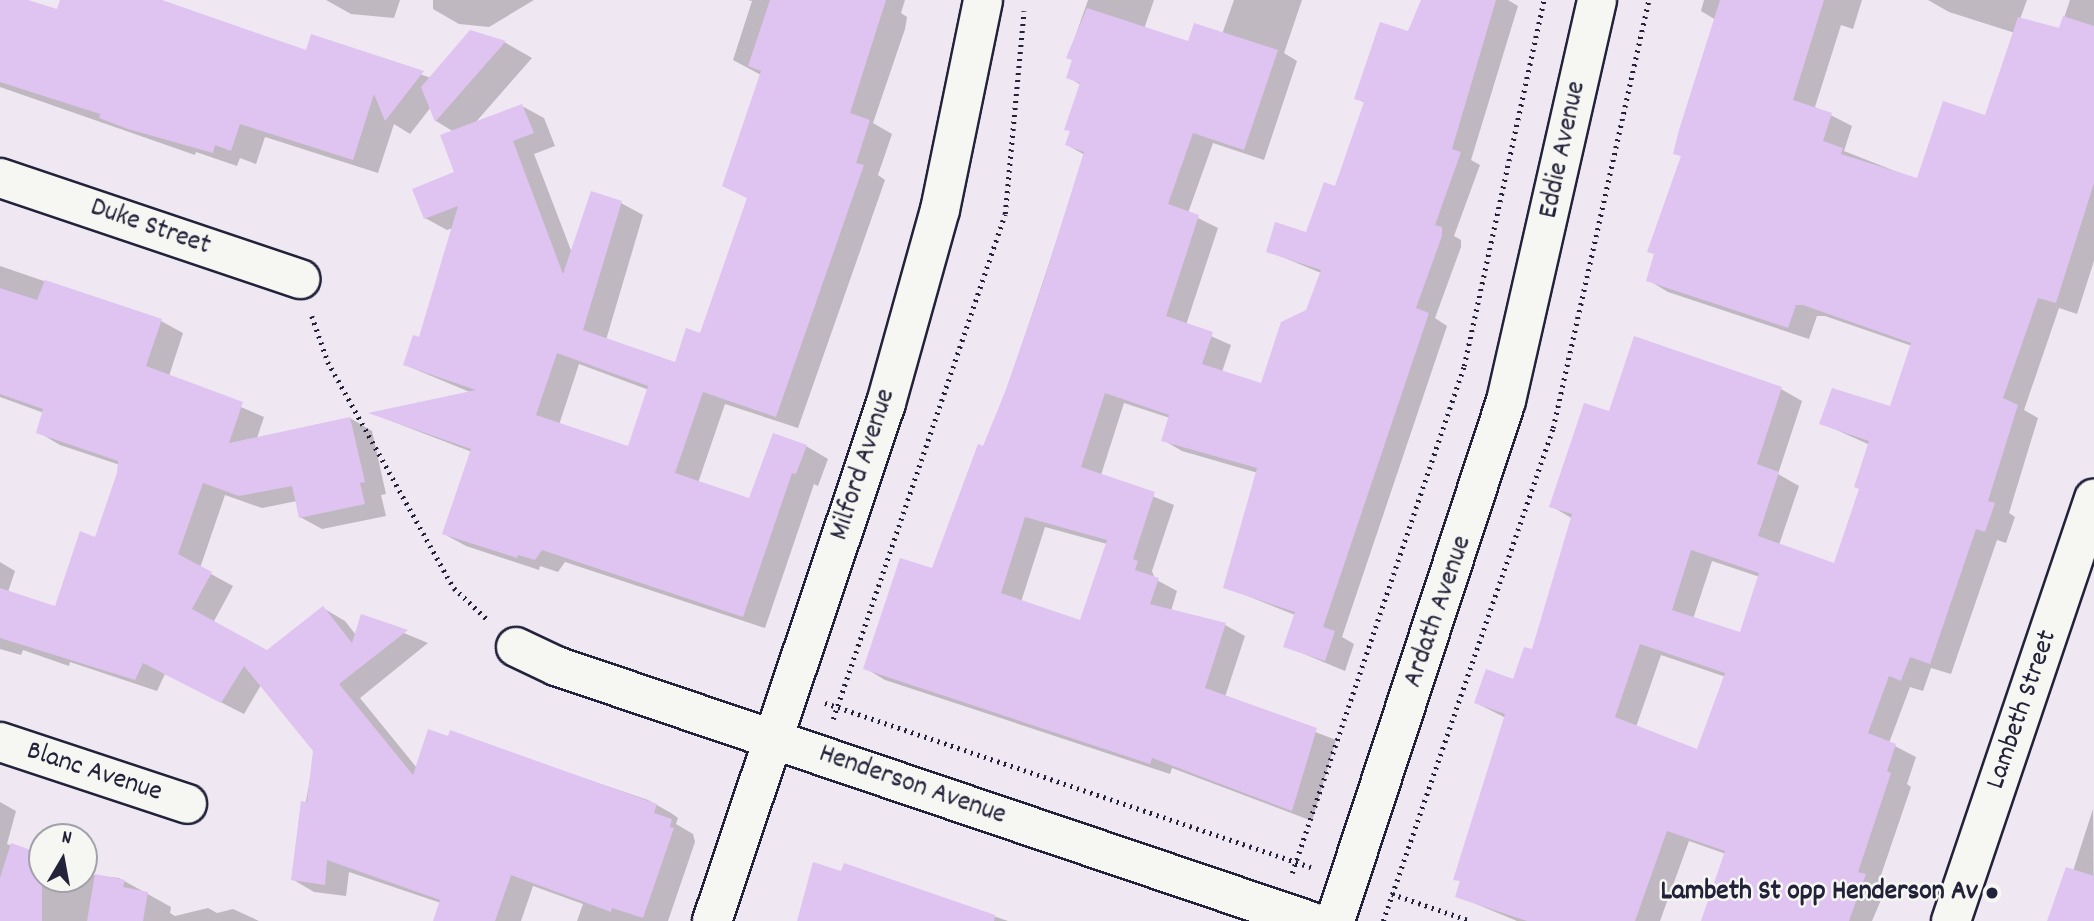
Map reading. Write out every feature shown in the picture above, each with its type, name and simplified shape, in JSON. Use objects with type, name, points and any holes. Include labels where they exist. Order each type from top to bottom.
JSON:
[{"type":"street","name":"Milford Avenue","points":[[712,921],[886,403],[933,236],[983,0]]},
{"type":"street","name":"Eddie Avenue","points":[[1531,299],[1597,0]]},
{"type":"street","name":"Duke Street","points":[[0,178],[300,279]]},
{"type":"street","name":"Ardath Avenue","points":[[1335,921],[1489,460],[1531,299]]},
{"type":"street","name":"Lambeth Street","points":[[1951,921],[2094,499]]},
{"type":"street","name":"Henderson Avenue","points":[[516,647],[556,666],[1295,916]]},
{"type":"street","name":"Blanc Avenue","points":[[0,742],[187,804]]},
{"type":"path","points":[[821,755],[1005,214],[1025,0]]},
{"type":"path","points":[[1295,916],[1296,862],[1464,366],[1544,0]]},
{"type":"path","points":[[300,279],[328,362],[454,588],[516,647]]},
{"type":"path","points":[[790,691],[1471,921]]},
{"type":"building","points":[[0,0],[28,0],[57,9],[60,0],[162,0],[306,50],[311,34],[424,71],[385,121],[374,94],[353,160],[240,124],[231,151],[215,145],[213,153],[128,129],[99,118],[100,114],[0,82]]},
{"type":"building","points":[[770,0],[886,0],[850,113],[870,120],[856,163],[864,165],[776,417],[703,392],[675,473],[749,498],[773,433],[807,445],[796,474],[792,473],[743,617],[542,550],[535,560],[518,555],[517,558],[442,534],[471,449],[368,413],[476,390],[403,365],[413,335],[419,337],[458,206],[424,219],[412,189],[454,172],[440,135],[522,104],[534,133],[513,141],[563,274],[591,191],[622,201],[583,330],[675,362],[686,328],[700,333],[747,198],[722,186],[761,71],[748,66]],"holes":[[[557,353],[648,386],[628,446],[536,415]]]},
{"type":"building","points":[[1421,0],[1496,0],[1452,149],[1461,152],[1435,225],[1442,227],[1442,236],[1416,308],[1429,313],[1323,627],[1335,631],[1325,661],[1283,647],[1295,612],[1223,588],[1257,468],[1161,441],[1169,415],[1105,393],[1081,467],[1155,492],[1133,559],[1138,561],[1135,570],[1159,578],[1150,604],[1226,623],[1205,688],[1317,728],[1292,811],[1152,758],[1150,764],[863,669],[900,558],[932,568],[978,444],[983,446],[1005,392],[1042,286],[1084,152],[1065,145],[1070,131],[1064,130],[1080,83],[1066,78],[1072,60],[1066,58],[1087,8],[1188,41],[1194,23],[1278,50],[1244,150],[1193,133],[1168,204],[1199,215],[1166,316],[1213,332],[1202,364],[1261,383],[1281,322],[1306,310],[1321,270],[1266,252],[1275,222],[1306,232],[1324,182],[1335,186],[1364,102],[1354,99],[1380,22],[1408,31]],"holes":[[[1025,517],[1107,540],[1080,620],[1001,593]]]},
{"type":"building","points":[[1720,0],[1824,0],[1793,100],[1832,113],[1823,141],[1843,148],[1841,154],[1917,178],[1943,101],[1985,115],[2018,17],[2059,28],[2063,16],[2094,26],[2094,183],[2056,303],[2038,298],[2003,398],[2018,405],[1988,501],[1995,503],[1985,532],[1976,529],[1930,664],[1910,657],[1901,681],[1889,676],[1868,733],[1896,744],[1887,771],[1891,773],[1858,872],[1866,874],[1849,921],[1701,921],[1725,851],[1667,831],[1635,921],[1527,921],[1455,897],[1460,881],[1453,880],[1505,714],[1474,703],[1486,669],[1513,679],[1524,647],[1532,649],[1572,514],[1549,507],[1584,403],[1609,411],[1634,336],[1782,387],[1757,464],[1779,472],[1758,536],[1834,563],[1859,489],[1854,487],[1869,441],[1819,424],[1832,388],[1890,406],[1911,343],[1803,305],[1796,305],[1788,328],[1646,281],[1654,254],[1647,252],[1681,156],[1673,154]],"holes":[[[1691,550],[1759,573],[1740,632],[1672,610]],[[1640,644],[1725,673],[1697,749],[1615,717]]]},
{"type":"building","points":[[470,30],[506,41],[435,122],[421,87]]},
{"type":"building","points":[[45,280],[162,319],[146,366],[243,402],[229,443],[350,417],[365,482],[360,483],[365,504],[299,518],[292,486],[239,496],[203,483],[178,554],[212,572],[192,609],[267,650],[323,606],[352,643],[361,614],[408,630],[339,684],[413,775],[428,729],[448,736],[450,730],[657,804],[654,813],[672,819],[670,827],[674,828],[643,918],[612,908],[611,912],[511,875],[495,921],[433,921],[440,900],[327,860],[325,885],[291,880],[301,801],[307,802],[313,751],[244,666],[221,703],[143,663],[135,680],[0,638],[0,588],[55,606],[80,531],[95,537],[117,473],[118,461],[36,433],[43,409],[0,394],[0,288],[37,300]]},
{"type":"building","points":[[11,843],[28,849],[28,893],[42,893],[42,921],[0,921],[0,878]]},
{"type":"building","points":[[813,862],[841,871],[844,863],[995,915],[994,921],[797,921]]},
{"type":"building","points":[[2066,867],[2094,876],[2094,921],[2047,921]]},
{"type":"building","points":[[98,875],[125,880],[123,887],[148,892],[143,921],[87,921],[92,893],[98,893]]},
{"type":"place","name":"Lambeth St opp Henderson Av","points":[[1992,893]]}]
